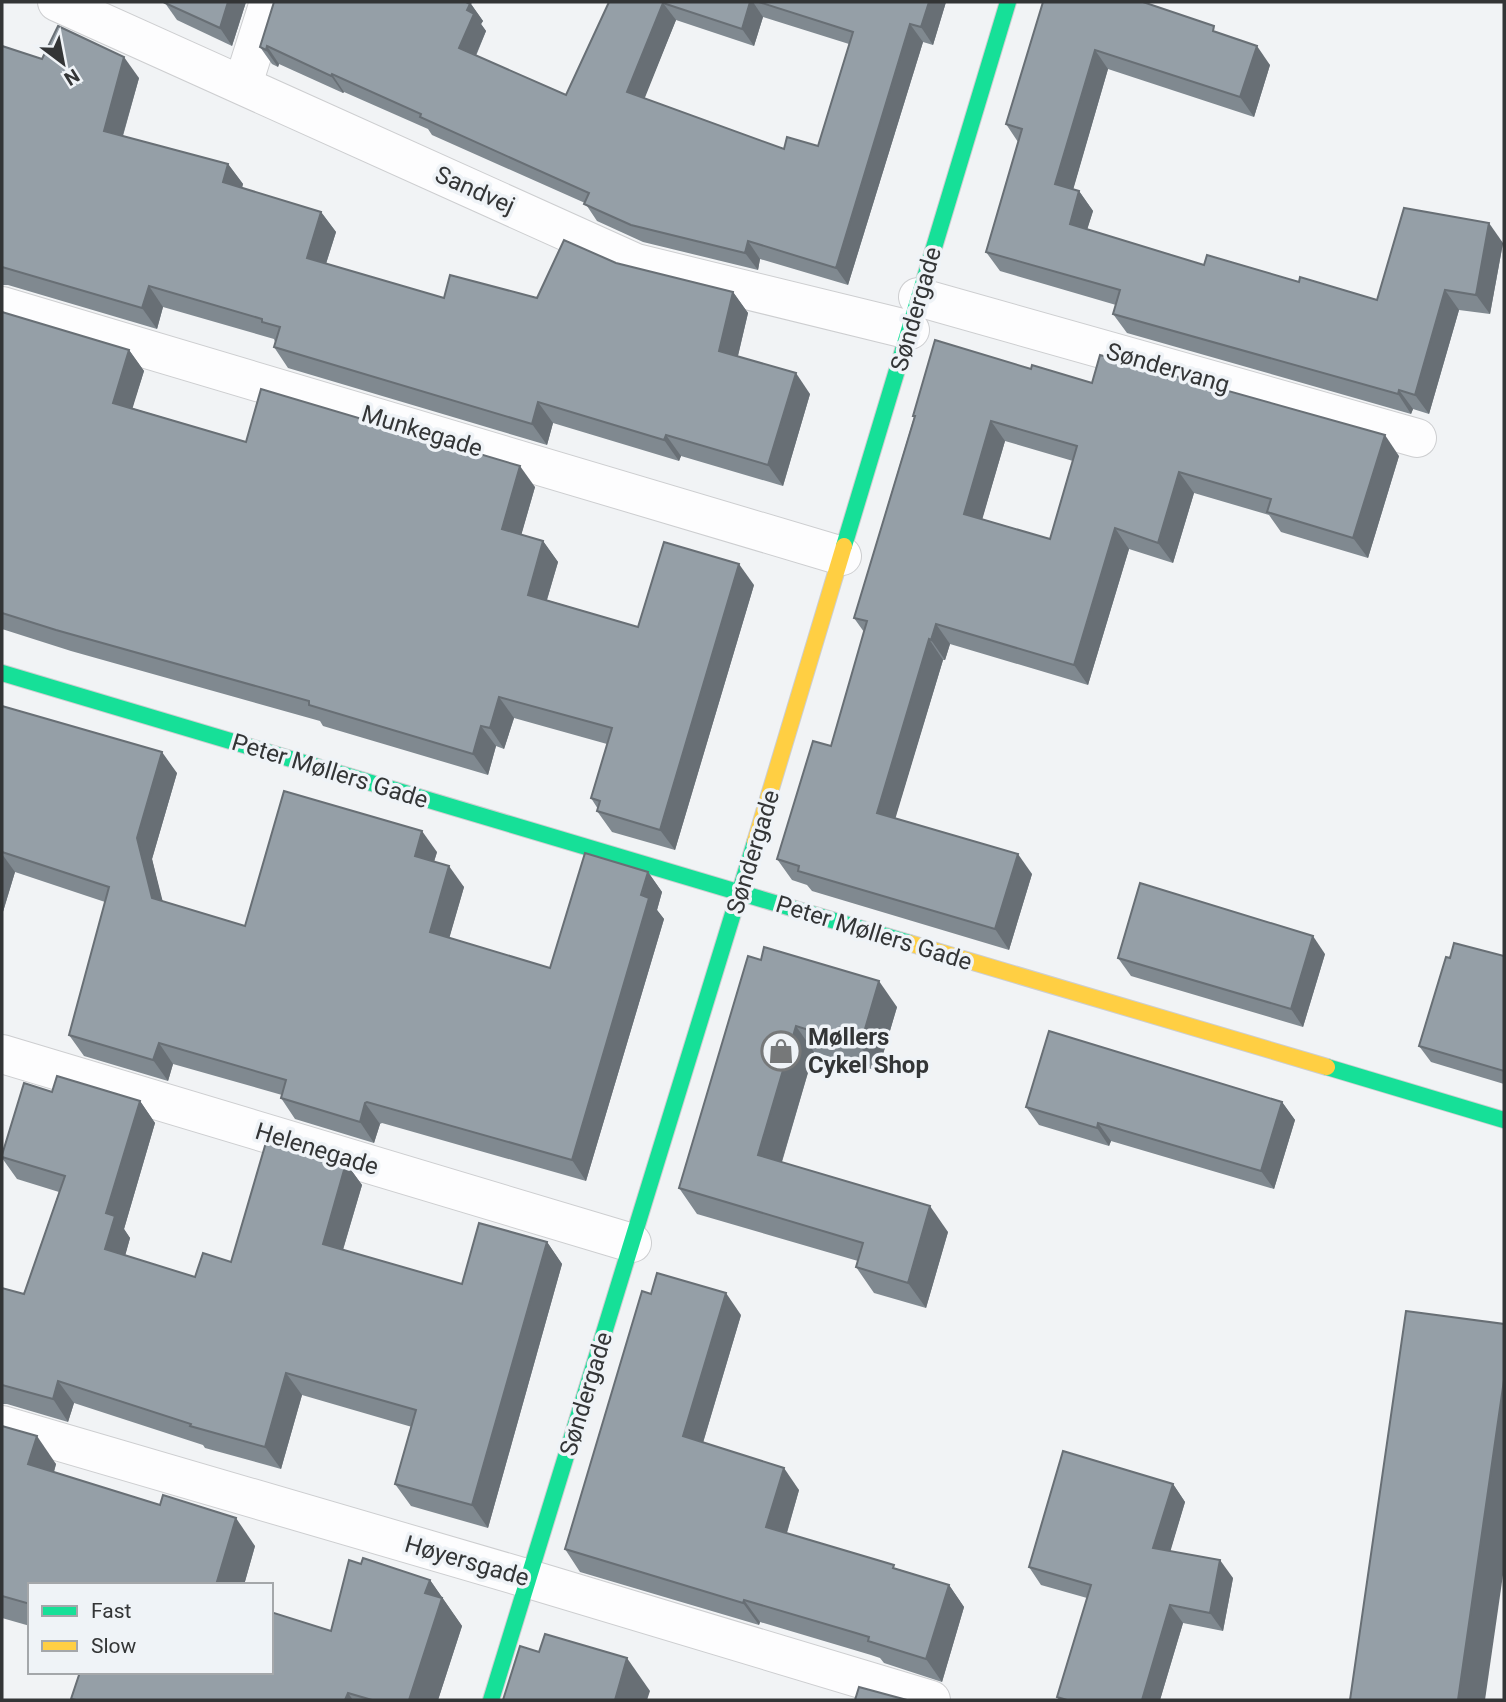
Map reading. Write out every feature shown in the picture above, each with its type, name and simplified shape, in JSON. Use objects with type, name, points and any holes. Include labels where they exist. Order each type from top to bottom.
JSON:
[{"type":"street","name":"Sandvej","points":[[57,2],[636,263],[914,314]]},
{"type":"street","points":[[243,84],[270,2]]},
{"type":"street","name":"Søndergade","points":[[491,1700],[740,894],[1008,2]]},
{"type":"street","name":"Munkegade","points":[[2,306],[842,556]]},
{"type":"street","name":"Søndervang","points":[[914,314],[1418,438]]},
{"type":"street","name":"Peter Møllers Gade","points":[[2,673],[1504,1120]]},
{"type":"street","name":"Helenegade","points":[[2,1054],[632,1243]]},
{"type":"street","name":"Høyersgade","points":[[2,1425],[931,1700]]},
{"type":"building","points":[[166,2],[228,2],[220,28]]},
{"type":"building","points":[[274,2],[466,2],[470,4],[467,10],[474,14],[459,48],[566,95],[609,2],[750,2],[742,29],[663,3],[627,92],[784,149],[787,137],[818,146],[853,32],[759,2],[929,2],[921,27],[910,24],[836,268],[748,241],[745,253],[631,225],[584,204],[589,193],[332,74],[331,76],[267,46],[266,50],[260,47]]},
{"type":"building","points":[[1043,2],[1143,2],[1214,26],[1213,31],[1257,46],[1240,97],[1095,50],[1055,184],[1079,191],[1070,224],[1204,265],[1207,255],[1299,282],[1300,277],[1377,300],[1404,208],[1489,223],[1476,295],[1445,290],[1415,395],[1399,390],[1398,394],[1113,314],[1120,290],[986,252],[1022,129],[1006,124]]},
{"type":"building","points":[[58,26],[124,57],[104,131],[228,164],[223,182],[321,212],[307,258],[444,298],[450,275],[537,298],[564,240],[616,263],[733,292],[719,351],[796,373],[768,465],[666,435],[664,440],[538,402],[532,424],[274,347],[280,327],[262,322],[262,319],[149,286],[142,308],[2,267],[2,46],[42,59]]},
{"type":"building","points":[[2,312],[129,350],[113,403],[246,442],[261,389],[520,466],[502,529],[543,541],[528,595],[638,627],[664,542],[739,564],[660,830],[597,811],[600,801],[591,798],[612,728],[499,697],[490,728],[481,726],[473,754],[309,705],[309,701],[2,613]]},
{"type":"building","points":[[935,340],[1031,369],[1032,365],[1092,383],[1100,355],[1385,435],[1353,538],[1267,512],[1271,499],[1179,472],[1158,543],[1115,528],[1074,665],[936,624],[931,640],[929,639],[877,813],[1018,854],[995,929],[798,871],[799,866],[777,859],[813,741],[831,746],[867,621],[854,618]],"holes":[[[991,421],[1077,446],[1050,539],[964,514]]]},
{"type":"building","points":[[2,706],[162,752],[137,838],[152,898],[245,926],[284,791],[422,831],[415,856],[449,866],[430,932],[550,968],[585,853],[648,872],[641,895],[649,898],[572,1160],[367,1102],[360,1122],[281,1098],[286,1080],[159,1043],[153,1060],[69,1035],[109,887],[2,852]]},
{"type":"building","points":[[1140,883],[1313,936],[1291,1009],[1118,958]]},
{"type":"building","points":[[1454,943],[1504,956],[1504,1071],[1419,1046],[1446,957],[1450,958]]},
{"type":"building","points":[[764,947],[879,981],[860,1046],[796,1026],[758,1155],[930,1206],[908,1283],[856,1267],[863,1243],[679,1188],[748,956],[761,960]]},
{"type":"building","points":[[1049,1031],[1282,1102],[1261,1171],[1098,1123],[1097,1128],[1026,1107]]},
{"type":"building","points":[[57,1076],[140,1101],[106,1213],[115,1216],[105,1249],[195,1277],[203,1253],[231,1262],[267,1139],[346,1163],[323,1244],[462,1284],[479,1223],[547,1242],[472,1505],[395,1484],[416,1410],[286,1373],[265,1447],[190,1426],[191,1424],[58,1381],[53,1399],[2,1385],[2,1288],[24,1294],[65,1176],[2,1155],[24,1083],[52,1092]]},
{"type":"building","points":[[657,1273],[726,1293],[683,1436],[784,1468],[766,1527],[894,1565],[893,1568],[949,1585],[926,1659],[868,1641],[869,1637],[856,1633],[744,1600],[743,1603],[565,1549],[642,1291],[651,1294]]},
{"type":"building","points":[[1406,1311],[1504,1324],[1504,1380],[1458,1700],[1350,1700]]},
{"type":"building","points":[[2,1426],[37,1436],[28,1464],[160,1505],[163,1495],[236,1518],[217,1583],[28,1583],[28,1603],[2,1596]]},
{"type":"building","points":[[1063,1451],[1173,1484],[1153,1548],[1220,1560],[1210,1613],[1170,1605],[1142,1700],[1067,1700],[1057,1697],[1091,1585],[1029,1567]]},
{"type":"building","points":[[363,1558],[430,1580],[425,1593],[442,1598],[409,1700],[372,1700],[348,1693],[345,1700],[71,1699],[79,1674],[273,1674],[273,1613],[331,1631],[349,1560],[361,1564]]},
{"type":"building","points":[[545,1634],[627,1658],[615,1700],[503,1700],[520,1646],[539,1652]]},
{"type":"building","points":[[859,1687],[907,1700],[855,1700]]},
{"type":"traffic: fast","points":[[844,546],[1008,2]]},
{"type":"traffic: fast","points":[[2,673],[909,943]]},
{"type":"traffic: fast","points":[[491,1700],[755,842]]},
{"type":"traffic: fast","points":[[1327,1067],[1504,1120]]},
{"type":"traffic: slow","points":[[755,842],[844,546]]},
{"type":"traffic: slow","points":[[909,943],[1327,1067]]},
{"type":"place","name":"Møllers Cykel Shop","points":[[781,1051]]}]
